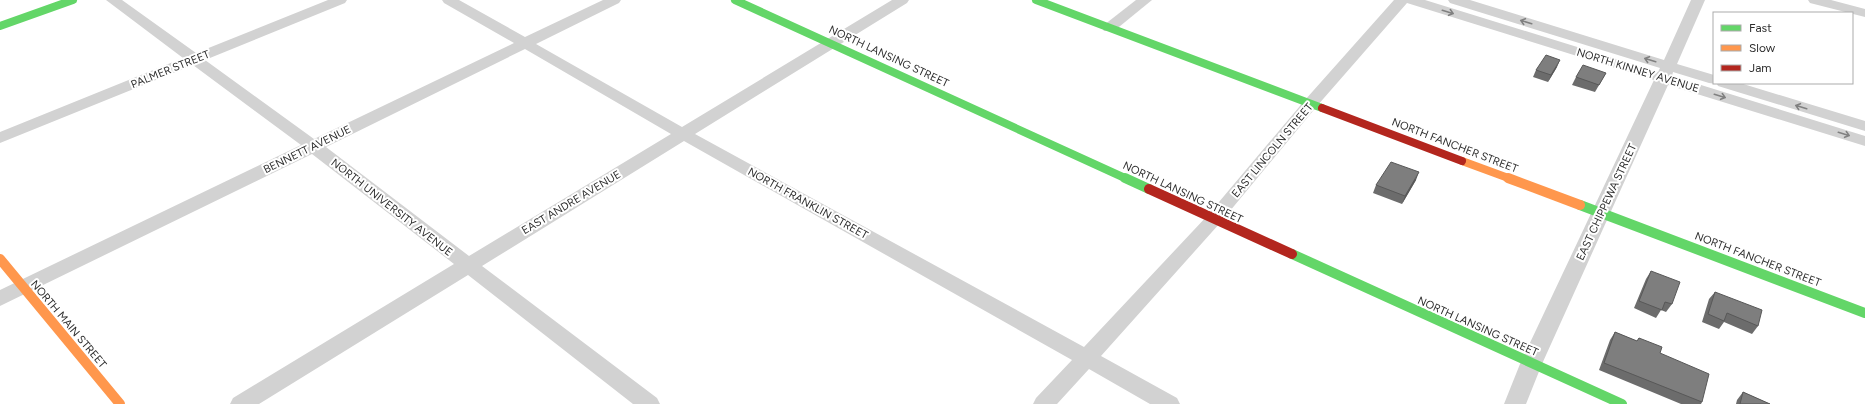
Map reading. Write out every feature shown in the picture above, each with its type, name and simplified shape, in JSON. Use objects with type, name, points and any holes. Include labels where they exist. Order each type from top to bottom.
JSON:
[{"type":"street","points":[[0,26],[73,0]]},
{"type":"street","name":"NORTH UNIVERSITY AVENUE","points":[[114,0],[313,146],[466,265],[649,404]]},
{"type":"street","name":"PALMER STREET","points":[[0,138],[340,0]]},
{"type":"street","name":"NORTH FRANKLIN STREET","points":[[449,0],[683,134],[1168,404]]},
{"type":"street","name":"BENNETT AVENUE","points":[[0,298],[614,0]]},
{"type":"street","name":"NORTH LANSING STREET","points":[[735,0],[832,43],[1531,364],[1622,404]]},
{"type":"street","name":"EAST ANDRE AVENUE","points":[[241,404],[466,265],[902,0]]},
{"type":"street","name":"NORTH FANCHER STREET","points":[[1036,0],[1865,313]]},
{"type":"street","points":[[1108,28],[1145,0]]},
{"type":"street","name":"EAST LINCOLN STREET","points":[[1044,404],[1214,219],[1311,103],[1402,0]]},
{"type":"street","name":"NORTH KINNEY AVENUE","points":[[1411,0],[1665,72],[1865,141]]},
{"type":"street","points":[[1455,0],[1665,72],[1713,80]]},
{"type":"street","name":"EAST CHIPPEWA STREET","points":[[1515,404],[1531,364],[1602,213],[1698,0]]},
{"type":"street","points":[[1815,0],[1865,13]]},
{"type":"street","points":[[1845,0],[1865,5]]},
{"type":"street","points":[[1727,84],[1865,126]]},
{"type":"street","name":"NORTH MAIN STREET","points":[[0,259],[120,404]]},
{"type":"building","points":[[1546,55],[1560,60],[1551,75],[1536,70]]},
{"type":"building","points":[[1583,65],[1606,73],[1599,85],[1576,77]]},
{"type":"building","points":[[1391,162],[1419,172],[1405,196],[1376,185]]},
{"type":"building","points":[[1651,271],[1680,282],[1672,304],[1665,302],[1662,310],[1639,301]]},
{"type":"building","points":[[1715,292],[1762,310],[1758,326],[1727,313],[1724,321],[1708,314]]},
{"type":"building","points":[[1615,332],[1637,341],[1639,338],[1662,347],[1660,353],[1709,374],[1702,402],[1604,363]]},
{"type":"building","points":[[1743,392],[1770,404],[1740,404]]},
{"type":"traffic: fast","points":[[0,26],[73,0]]},
{"type":"traffic: fast","points":[[735,0],[1149,189]]},
{"type":"traffic: fast","points":[[1036,0],[1322,108]]},
{"type":"traffic: fast","points":[[1580,205],[1865,313]]},
{"type":"traffic: fast","points":[[1292,254],[1622,404]]},
{"type":"traffic: slow","points":[[1462,161],[1580,205]]},
{"type":"traffic: slow","points":[[0,259],[120,404]]},
{"type":"traffic: jam","points":[[1322,108],[1462,161]]},
{"type":"traffic: jam","points":[[1149,189],[1292,254]]}]
